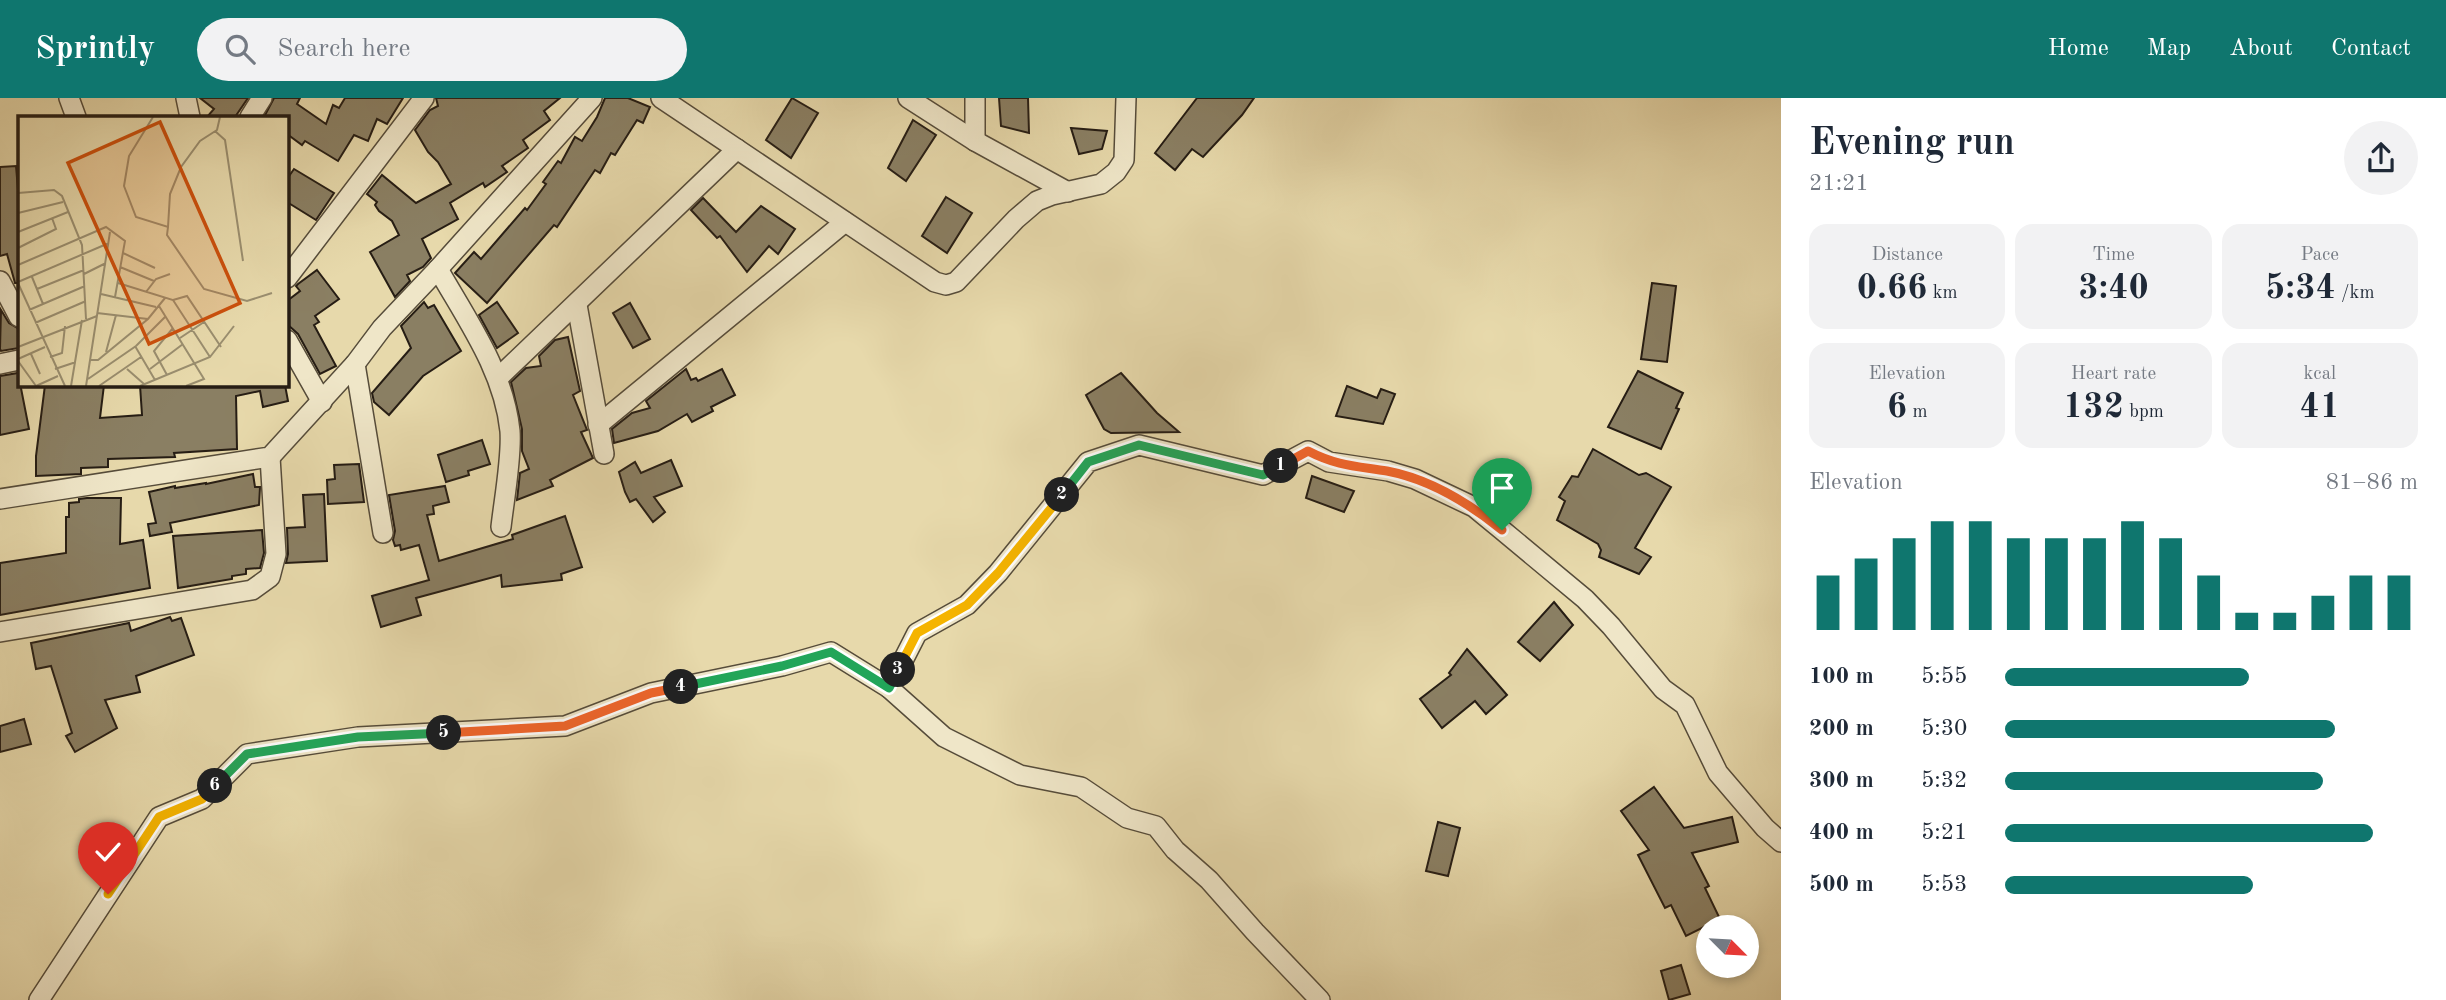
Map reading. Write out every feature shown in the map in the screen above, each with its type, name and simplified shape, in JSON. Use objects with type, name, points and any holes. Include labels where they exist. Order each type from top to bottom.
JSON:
[{"type":"street","points":[[69,98],[76,116]]},
{"type":"street","points":[[186,98],[190,116]]},
{"type":"street","points":[[251,116],[262,98]]},
{"type":"street","points":[[289,275],[424,98]]},
{"type":"street","points":[[0,499],[270,457],[355,364],[382,328],[439,269],[592,98]]},
{"type":"street","points":[[661,98],[935,282],[946,285],[956,282],[1016,219],[1037,201],[1101,184],[1116,172],[1124,160],[1126,98]]},
{"type":"street","points":[[908,98],[975,141],[1068,192]]},
{"type":"street","points":[[975,98],[975,141]]},
{"type":"street","points":[[498,378],[737,149]]},
{"type":"street","points":[[598,425],[845,222]]},
{"type":"street","points":[[439,269],[498,378],[505,398],[510,434],[501,527]]},
{"type":"street","points":[[0,281],[18,315]]},
{"type":"street","points":[[577,305],[604,454]]},
{"type":"street","points":[[289,344],[322,402]]},
{"type":"street","points":[[0,363],[18,360]]},
{"type":"street","points":[[355,364],[383,533]]},
{"type":"street","points":[[889,688],[917,633],[967,605],[998,573],[1088,462],[1139,445],[1263,475],[1308,451],[1329,462],[1388,471],[1415,479],[1474,507],[1502,530],[1585,599],[1611,626],[1663,690],[1685,705],[1718,773],[1781,842]]},
{"type":"street","points":[[0,632],[251,590],[270,577],[276,554],[270,457]]},
{"type":"street","points":[[39,1000],[159,817],[202,799],[247,754],[358,737],[565,726],[651,693],[782,666],[831,652],[889,688],[944,737],[1020,775],[1081,788],[1127,818],[1156,826],[1175,850],[1209,880],[1320,1000]]},
{"type":"building","points":[[200,98],[248,98],[236,116],[208,116],[214,109]]},
{"type":"building","points":[[274,98],[300,98],[297,104],[326,124],[333,105],[339,108],[345,98],[403,98],[387,124],[377,119],[368,141],[354,135],[338,161],[305,141],[302,145],[289,135],[289,116],[265,116]]},
{"type":"building","points":[[436,98],[560,98],[544,111],[550,120],[523,140],[528,148],[502,166],[507,172],[485,187],[483,183],[450,203],[458,219],[422,239],[431,258],[423,267],[407,275],[410,281],[395,297],[370,252],[399,235],[392,221],[379,211],[375,205],[377,202],[367,194],[382,175],[416,203],[451,184],[415,130],[430,110],[438,106]]},
{"type":"building","points":[[605,98],[628,98],[650,107],[643,123],[637,120],[615,155],[611,153],[600,173],[595,170],[557,227],[554,225],[487,303],[455,273],[474,252],[481,259],[525,208],[527,210],[546,184],[543,182],[558,161],[561,163],[575,137],[582,141]]},
{"type":"building","points":[[792,98],[818,113],[791,158],[766,140]]},
{"type":"building","points":[[999,98],[1028,98],[1029,133],[1001,126]]},
{"type":"building","points":[[1197,98],[1254,98],[1203,157],[1192,149],[1175,170],[1155,153]]},
{"type":"building","points":[[913,120],[936,135],[906,181],[888,168]]},
{"type":"building","points":[[1071,128],[1107,131],[1102,149],[1079,154]]},
{"type":"building","points":[[16,166],[18,283],[15,283],[7,254],[0,256],[0,167]]},
{"type":"building","points":[[294,169],[334,193],[316,220],[289,203],[289,176]]},
{"type":"building","points":[[946,197],[972,213],[947,253],[922,236]]},
{"type":"building","points":[[703,198],[736,232],[761,206],[795,229],[778,254],[769,246],[747,272],[720,236],[717,238],[691,210]]},
{"type":"building","points":[[317,270],[339,299],[315,316],[319,322],[314,325],[336,366],[320,374],[298,334],[289,326],[289,299],[300,291],[296,286]]},
{"type":"building","points":[[1652,283],[1676,286],[1667,362],[1641,359]]},
{"type":"building","points":[[424,302],[428,308],[434,305],[461,351],[423,376],[389,415],[374,402],[372,393],[411,348],[401,326]]},
{"type":"building","points":[[497,302],[518,333],[497,348],[479,315]]},
{"type":"building","points":[[630,303],[650,339],[633,348],[613,313]]},
{"type":"building","points":[[1,310],[9,323],[18,328],[18,348],[0,349]]},
{"type":"building","points":[[568,337],[580,391],[573,395],[587,430],[581,432],[593,458],[550,480],[553,486],[517,500],[520,473],[529,469],[522,451],[522,429],[511,382],[526,368],[541,366],[539,356],[555,340]]},
{"type":"building","points":[[686,369],[691,380],[696,378],[698,381],[722,369],[735,395],[711,407],[713,411],[692,422],[687,414],[658,431],[614,443],[612,429],[632,413],[650,408],[646,401]]},
{"type":"building","points":[[1638,371],[1683,393],[1676,408],[1679,409],[1661,449],[1608,427]]},
{"type":"building","points":[[18,373],[18,387],[21,387],[29,429],[0,435],[0,376]]},
{"type":"building","points":[[1121,373],[1157,413],[1179,432],[1111,433],[1104,429],[1086,395]]},
{"type":"building","points":[[1347,386],[1377,398],[1381,389],[1395,394],[1383,424],[1336,416]]},
{"type":"building","points":[[45,387],[104,387],[100,418],[142,415],[140,387],[285,387],[288,401],[263,407],[260,391],[236,396],[237,449],[174,453],[175,457],[108,459],[108,467],[81,468],[81,474],[36,476]]},
{"type":"building","points":[[482,440],[490,464],[468,471],[469,475],[446,482],[438,455]]},
{"type":"building","points":[[1593,449],[1639,475],[1646,473],[1671,487],[1635,548],[1651,557],[1639,574],[1599,557],[1601,550],[1598,544],[1557,520],[1565,501],[1559,497],[1572,476],[1578,477]]},
{"type":"building","points":[[671,460],[682,486],[654,497],[665,512],[653,522],[636,499],[630,502],[619,472],[635,462],[641,473]]},
{"type":"building","points":[[359,464],[364,502],[328,504],[327,480],[335,479],[334,465]]},
{"type":"building","points":[[253,474],[255,487],[260,487],[259,505],[170,523],[172,532],[150,536],[148,524],[156,523],[149,492]]},
{"type":"building","points":[[1312,476],[1354,491],[1344,512],[1306,498]]},
{"type":"building","points":[[445,486],[449,502],[433,506],[434,514],[427,515],[439,561],[513,539],[512,535],[565,516],[582,567],[561,574],[562,580],[502,587],[501,575],[416,598],[421,615],[381,627],[372,596],[429,580],[419,545],[401,550],[400,545],[395,546],[389,495]]},
{"type":"building","points":[[324,494],[327,561],[286,563],[287,528],[305,527],[303,495]]},
{"type":"building","points":[[87,498],[121,498],[120,544],[143,540],[150,588],[0,615],[0,563],[66,553],[66,517],[69,517],[69,503]]},
{"type":"building","points":[[262,530],[264,553],[260,568],[246,569],[246,574],[232,576],[232,579],[178,588],[173,536]]},
{"type":"building","points":[[1554,602],[1573,625],[1540,661],[1518,642]]},
{"type":"building","points":[[170,617],[172,621],[181,618],[194,655],[136,676],[140,692],[105,700],[117,728],[75,752],[66,736],[72,733],[51,666],[36,669],[31,643],[129,623],[131,631]]},
{"type":"building","points":[[1467,649],[1507,695],[1486,714],[1475,701],[1442,728],[1420,699],[1451,675],[1449,673]]},
{"type":"building","points":[[24,719],[31,744],[0,752],[0,726]]},
{"type":"building","points":[[1654,787],[1684,828],[1732,817],[1738,842],[1692,853],[1709,886],[1705,888],[1718,915],[1696,915],[1696,931],[1686,936],[1671,905],[1665,908],[1638,855],[1649,850],[1621,811]]},
{"type":"building","points":[[1438,822],[1460,828],[1448,876],[1426,871]]},
{"type":"building","points":[[1681,965],[1690,994],[1669,1000],[1661,971]]},
{"type":"route","points":[[108,894],[159,817],[202,799],[247,754],[358,737],[565,726],[651,693],[782,666],[831,652],[889,688],[917,633],[967,605],[998,573],[1088,462],[1139,445],[1263,475],[1308,451],[1329,462],[1388,471],[1415,479],[1474,507],[1502,530]]}]
